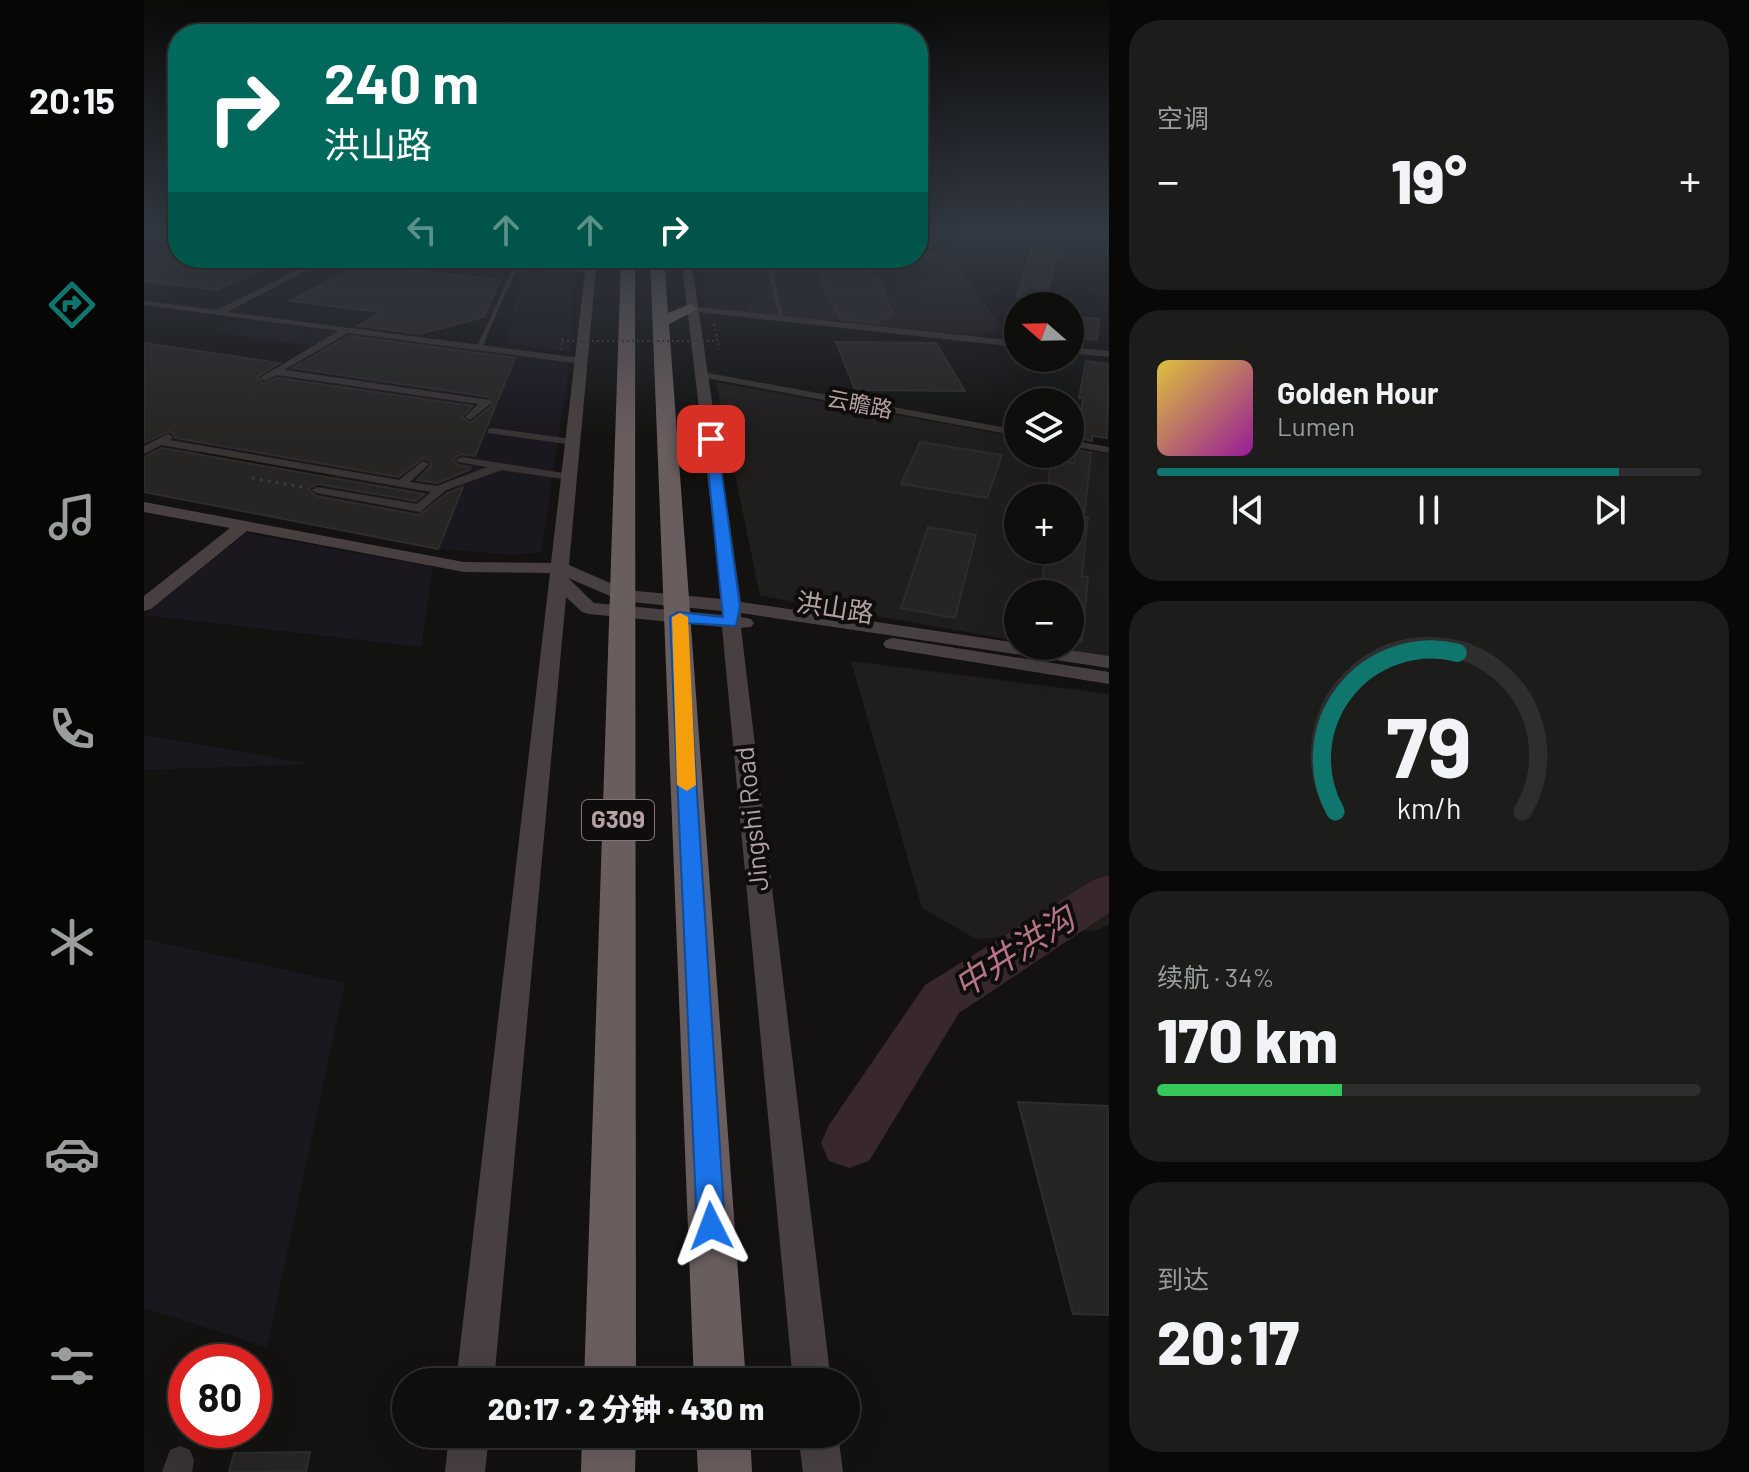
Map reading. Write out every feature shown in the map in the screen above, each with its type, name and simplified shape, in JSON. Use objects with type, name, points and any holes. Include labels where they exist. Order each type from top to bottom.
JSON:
[{"type":"highway","name":"G309","points":[[610,1368],[627,302]]},
{"type":"highway","name":"Jingshi Road","points":[[671,302],[676,316],[677,609],[719,1368]]},
{"type":"highway","points":[[608,1472],[609,1448]]},
{"type":"highway","points":[[724,1448],[725,1472]]},
{"type":"main road","points":[[476,1368],[588,302]]},
{"type":"main road","name":"Jingshi Road","points":[[678,302],[676,316],[703,375],[811,1368]]},
{"type":"main road","points":[[144,507],[464,567],[561,575]]},
{"type":"main road","points":[[144,605],[243,526]]},
{"type":"main road","name":"洪山路","points":[[561,575],[622,603],[1109,662]]},
{"type":"main road","name":"洪山路","points":[[731,614],[784,626],[1109,678]]},
{"type":"main road","points":[[465,1472],[468,1448]]},
{"type":"main road","points":[[820,1448],[823,1472]]},
{"type":"street","points":[[218,313],[240,302]]},
{"type":"street","points":[[144,303],[582,361]]},
{"type":"street","points":[[676,316],[782,319],[1004,343]]},
{"type":"street","points":[[346,330],[270,375],[486,402],[470,417]]},
{"type":"street","points":[[1084,351],[1109,354]]},
{"type":"street","name":"云瞻路","points":[[703,375],[1004,430]]},
{"type":"street","points":[[492,431],[573,442]]},
{"type":"street","points":[[144,451],[165,439],[439,490]]},
{"type":"street","points":[[1084,446],[1109,450]]},
{"type":"street","points":[[462,460],[570,477]]},
{"type":"street","points":[[401,484],[423,464]]},
{"type":"street","points":[[317,490],[420,508],[439,490],[501,466]]},
{"type":"lane","points":[[479,348],[500,302]]},
{"type":"lane","points":[[778,302],[782,319]]},
{"type":"path","points":[[715,333],[719,349]]},
{"type":"path","points":[[561,350],[563,334]]},
{"type":"path","points":[[562,341],[717,341]]},
{"type":"path","points":[[252,478],[317,490]]},
{"type":"shaded area","points":[[515,302],[572,302],[570,352],[505,343]]},
{"type":"shaded area","points":[[705,302],[751,302],[745,312],[706,308]]},
{"type":"shaded area","points":[[751,302],[984,302],[1002,326],[981,336],[745,312]]},
{"type":"shaded area","points":[[237,319],[570,362],[541,552],[512,555],[438,549],[184,500],[209,483],[303,500],[339,473],[205,449],[144,486],[144,445],[312,346],[211,332]]},
{"type":"shaded area","points":[[716,382],[1004,434],[1004,468],[1084,468],[1084,450],[1109,454],[1109,657],[1084,653],[1084,580],[1004,580],[1004,639],[760,596]]},
{"type":"shaded area","points":[[246,533],[433,567],[421,647],[144,615]]},
{"type":"shaded area","points":[[851,661],[1109,694],[1109,925],[1097,930],[976,939],[922,908]]},
{"type":"shaded area","points":[[144,735],[311,764],[144,770]]},
{"type":"shaded area","points":[[144,939],[345,983],[268,1344],[258,1344],[144,1308]]},
{"type":"building","points":[[296,302],[491,302],[484,317],[419,334],[358,326],[381,312]]},
{"type":"building","points":[[832,302],[888,302],[893,314],[876,323],[840,319]]},
{"type":"building","points":[[1084,317],[1099,319],[1097,340],[1084,339]]},
{"type":"building","points":[[349,336],[515,358],[475,456],[461,454],[453,460],[458,465],[471,467],[469,470],[437,483],[417,480],[431,466],[430,461],[424,458],[398,477],[176,438],[170,431],[144,443],[144,343],[280,363],[257,377],[263,384],[278,378],[472,406],[462,417],[470,423],[492,406],[490,397],[293,368]]},
{"type":"building","points":[[836,342],[936,343],[965,391],[855,390]]},
{"type":"building","points":[[1086,361],[1109,364],[1107,438],[1092,436],[1092,441],[1084,439],[1084,388],[1081,388]]},
{"type":"building","points":[[920,442],[1002,455],[987,498],[901,484]]},
{"type":"building","points":[[162,448],[424,494],[416,501],[318,484],[308,489],[316,496],[419,515],[448,493],[463,487],[438,549],[144,492],[144,457]]},
{"type":"building","points":[[1084,452],[1091,453],[1084,517],[1084,484],[1048,484],[1051,468],[1084,468]]},
{"type":"building","points":[[1084,517],[1088,517],[1084,556]]},
{"type":"building","points":[[928,527],[976,535],[955,618],[901,608]]},
{"type":"building","points":[[1045,564],[1083,564],[1082,576],[1088,577],[1084,620],[1084,580],[1042,580]]},
{"type":"building","points":[[1018,1102],[1109,1106],[1109,1315],[1073,1314]]},
{"type":"building","points":[[310,1452],[306,1472],[229,1472],[234,1453]]},
{"type":"waterway","name":"中井洪沟","points":[[849,1143],[942,999],[1109,891]]},
{"type":"slow traffic","points":[[680,617],[687,785]]},
{"type":"route","points":[[711,439],[732,606],[731,623],[678,617],[711,1226]]}]
